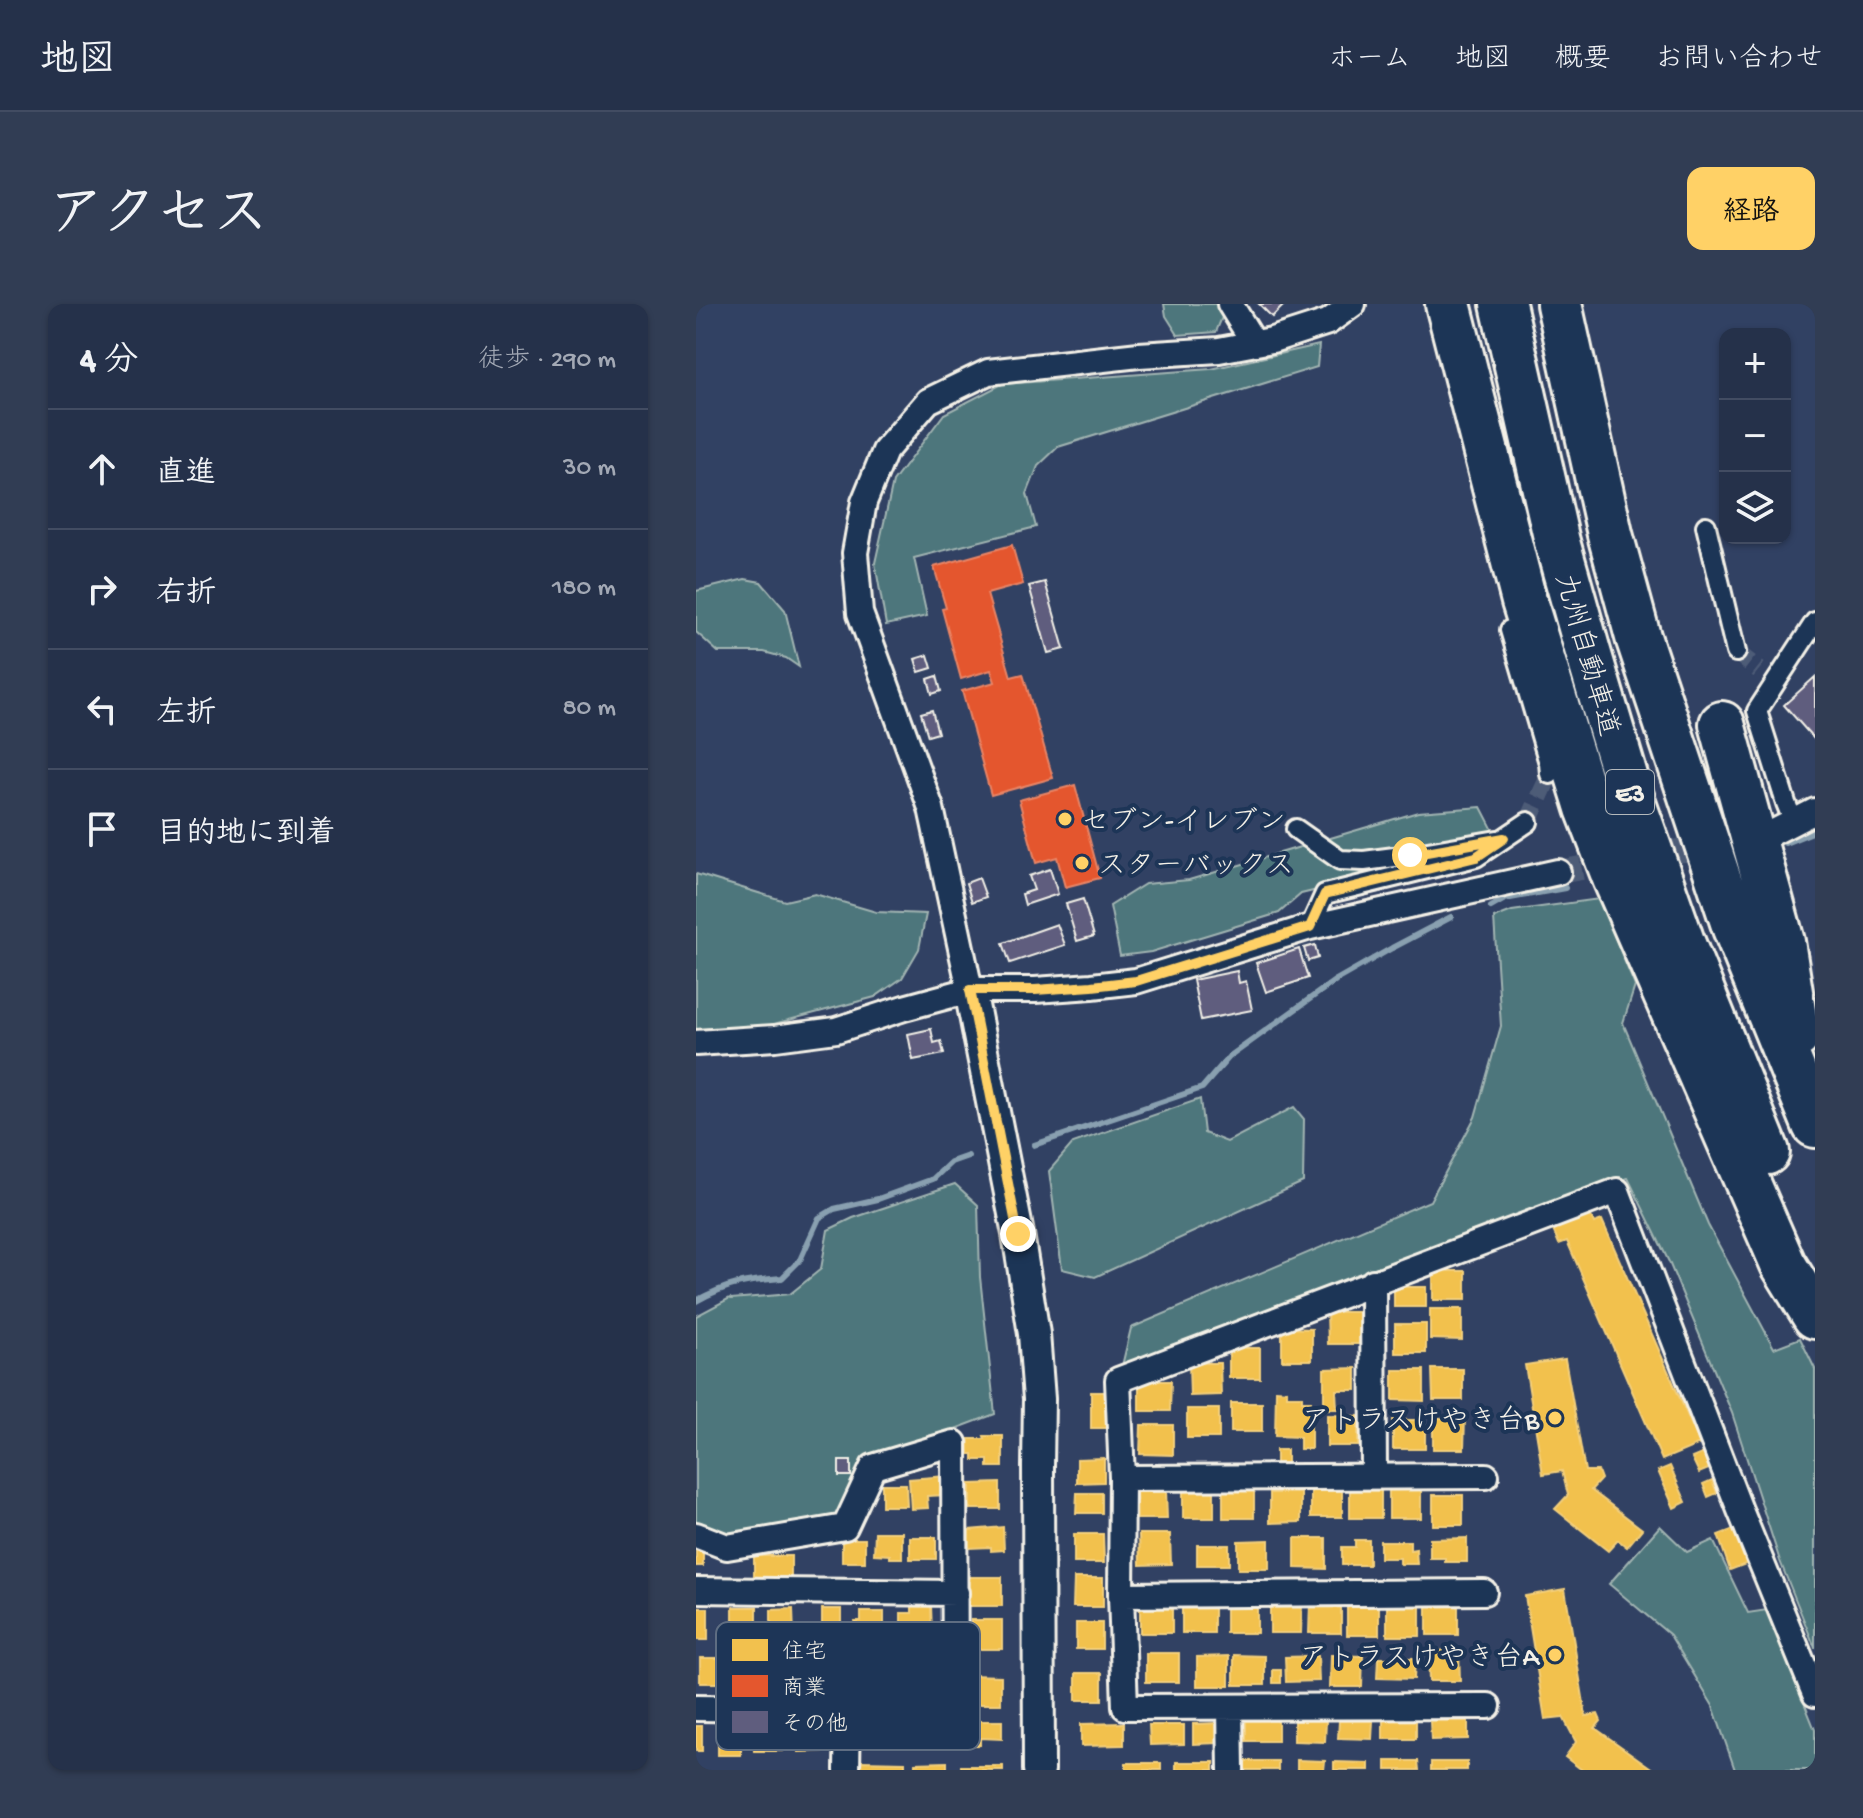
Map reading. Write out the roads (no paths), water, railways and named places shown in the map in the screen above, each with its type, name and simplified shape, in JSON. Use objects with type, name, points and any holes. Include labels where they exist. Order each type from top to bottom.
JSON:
[{"type":"highway","points":[[1448,304],[1524,601],[1588,808],[1615,878],[1783,1264],[1815,1316]]},
{"type":"highway","name":"九州自動車道","points":[[1503,304],[1557,542],[1633,803],[1682,942],[1758,1131],[1815,1260]]},
{"type":"highway","name":"九州自動車道","points":[[1559,304],[1610,534],[1638,637],[1735,928],[1812,1118]]},
{"type":"highway","points":[[1722,724],[1782,942],[1812,1118]]},
{"type":"street","points":[[1230,304],[1254,343]]},
{"type":"street","points":[[1039,1770],[1039,1399],[1034,1334],[1018,1234],[931,808],[860,613],[855,553],[864,502],[885,451],[928,401],[988,372],[1139,355],[1219,350],[1272,340],[1328,322],[1353,304]]},
{"type":"street","points":[[1706,526],[1736,652]]},
{"type":"street","points":[[1504,609],[1550,774]]},
{"type":"street","points":[[1770,834],[1804,817],[1786,803],[1757,711],[1815,622]]},
{"type":"street","points":[[1759,670],[1775,683]]},
{"type":"street","points":[[1310,927],[1325,894],[1476,857],[1528,822]]},
{"type":"street","points":[[1296,829],[1340,860],[1364,861],[1410,855],[1504,838]]},
{"type":"street","points":[[696,1043],[836,1030],[970,990],[1035,990],[1136,981],[1310,927],[1558,872]]},
{"type":"street","points":[[1488,1706],[1125,1707],[1118,1380],[1617,1191],[1815,1694]]},
{"type":"street","points":[[1373,1282],[1374,1476]]},
{"type":"street","points":[[696,1535],[727,1547],[845,1527],[873,1467],[954,1443],[956,1622]]},
{"type":"street","points":[[1122,1478],[1486,1476]]},
{"type":"street","points":[[727,1547],[727,1589]]},
{"type":"street","points":[[696,1590],[956,1593]]},
{"type":"street","points":[[1121,1595],[1484,1592]]},
{"type":"street","points":[[1230,1707],[1231,1770]]},
{"type":"street","points":[[696,1708],[716,1708]]},
{"type":"street","points":[[847,1750],[847,1770]]},
{"type":"waterway","points":[[1785,843],[1815,831]]},
{"type":"waterway","points":[[1491,907],[1505,899],[1565,888]]},
{"type":"waterway","points":[[1034,1145],[1202,1088],[1229,1057],[1336,980],[1451,917]]},
{"type":"waterway","points":[[696,1301],[738,1284],[782,1278],[800,1260],[819,1218],[834,1209],[878,1199],[933,1179],[951,1162],[968,1156]]},
{"type":"tunnel","points":[[1736,652],[1759,670]]},
{"type":"tunnel","points":[[1528,822],[1550,774]]},
{"type":"tunnel","points":[[1558,872],[1764,836]]},
{"type":"place","name":"セブン-イレブン","points":[[1065,819]]},
{"type":"place","name":"スターバックス","points":[[1082,863]]},
{"type":"place","name":"アトラスけやき台B","points":[[1555,1418]]},
{"type":"place","name":"アトラスけやき台A","points":[[1555,1655]]}]
